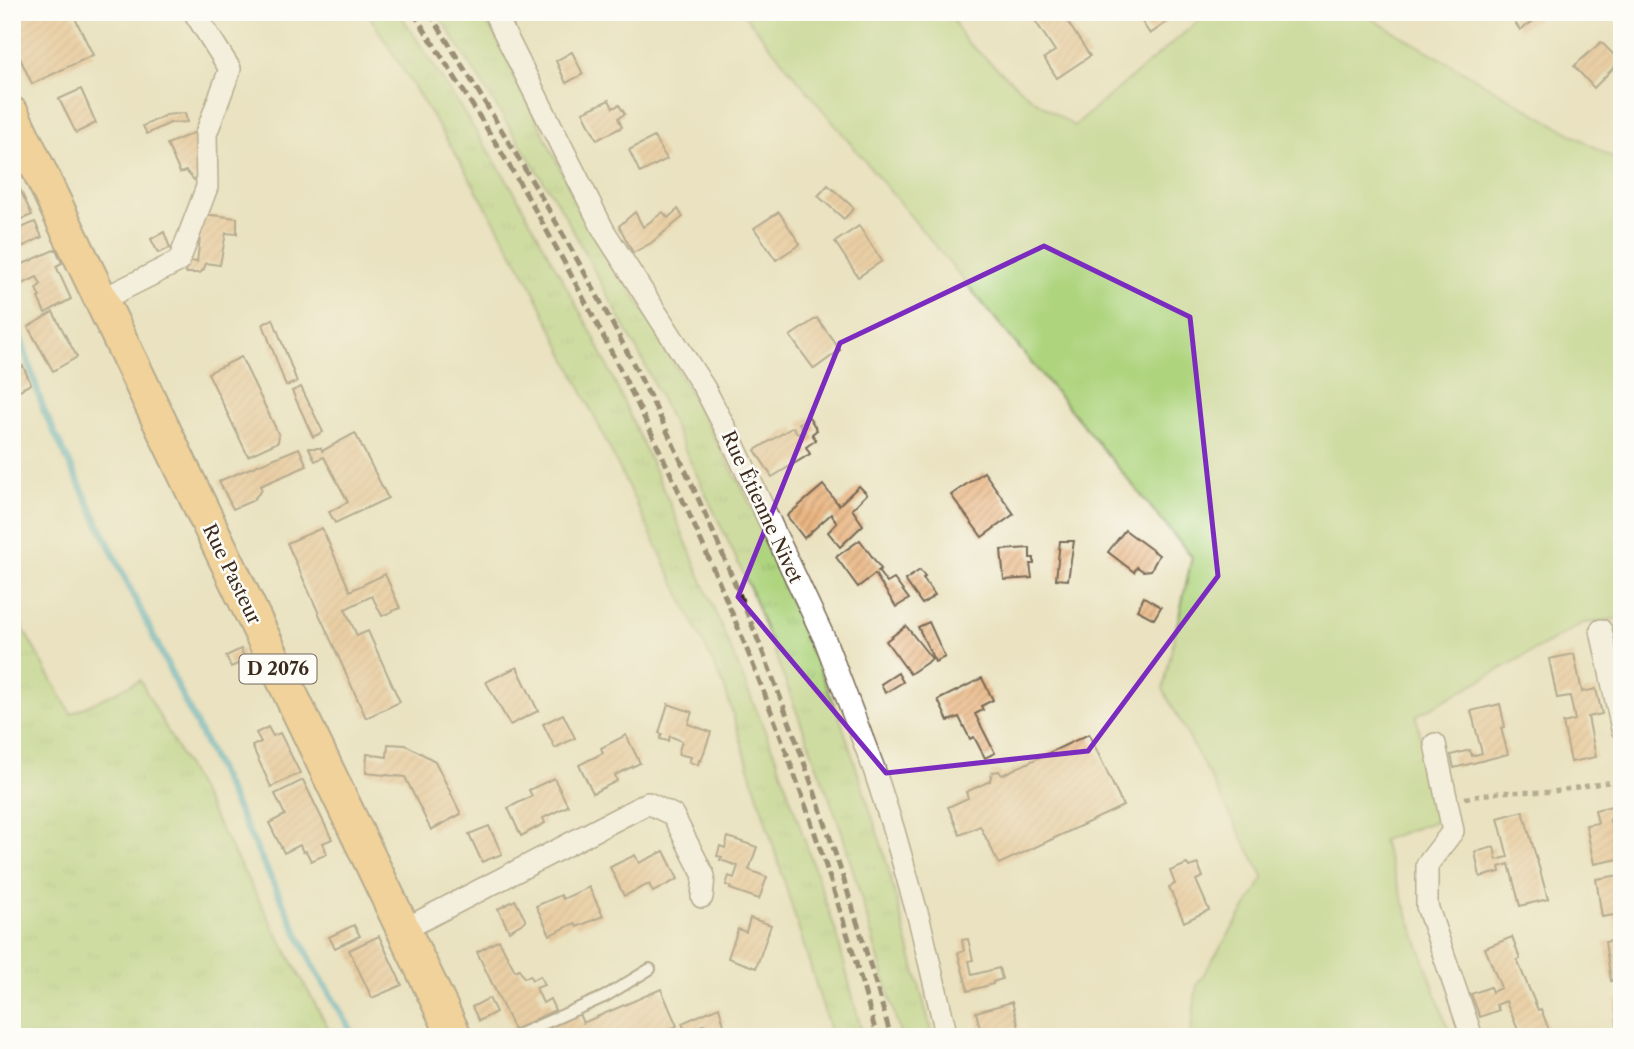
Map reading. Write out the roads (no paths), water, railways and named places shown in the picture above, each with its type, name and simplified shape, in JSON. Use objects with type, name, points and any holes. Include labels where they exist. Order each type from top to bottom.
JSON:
[{"type":"main road","name":"D 2076","points":[[12,114],[101,300]]},
{"type":"main road","name":"Rue Pasteur","points":[[101,300],[455,1037]]},
{"type":"street","points":[[101,300],[179,261],[207,187],[206,134],[230,69],[194,12]]},
{"type":"street","name":"Rue Étienne Nivet","points":[[494,12],[604,231],[710,399],[825,640],[874,769],[894,831],[920,923],[947,1037]]},
{"type":"street","points":[[1601,630],[1622,729]]},
{"type":"street","points":[[1436,744],[1454,831],[1427,865],[1427,906],[1472,1037]]},
{"type":"street","points":[[403,930],[648,803],[673,815],[704,876],[702,897]]},
{"type":"lane","points":[[513,1037],[604,997],[650,969]]},
{"type":"waterway","points":[[12,324],[18,330],[44,411],[314,967],[355,1037]]},
{"type":"railway","points":[[413,12],[538,215],[642,413],[689,513],[774,719],[812,824],[877,1037]]},
{"type":"railway","points":[[429,12],[588,280],[647,390],[707,518],[795,737],[846,886],[891,1037]]}]
